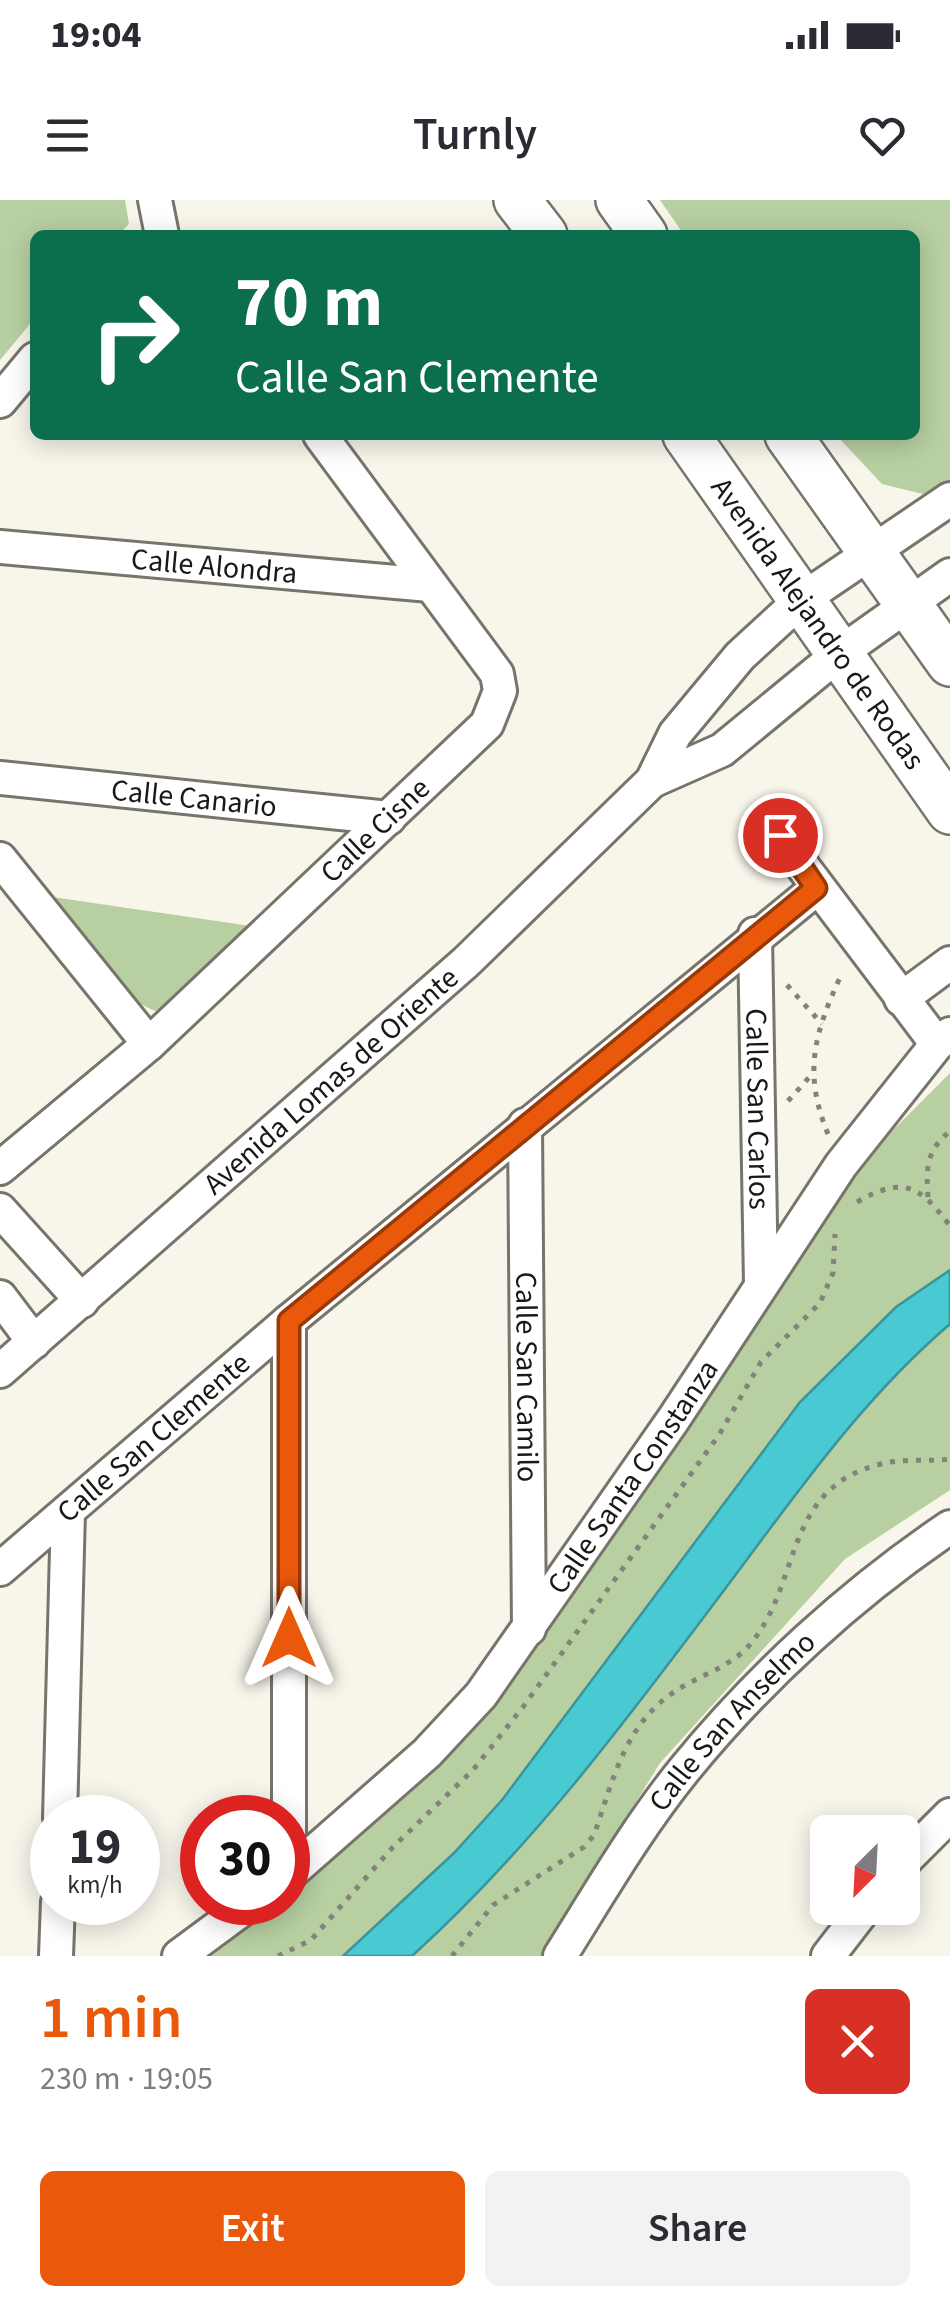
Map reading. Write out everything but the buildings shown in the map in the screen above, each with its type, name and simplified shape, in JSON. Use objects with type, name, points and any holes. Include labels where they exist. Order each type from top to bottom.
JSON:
[{"type":"street","points":[[155,200],[161,230]]},
{"type":"street","points":[[517,200],[540,230]]},
{"type":"street","points":[[618,200],[640,230]]},
{"type":"street","points":[[0,401],[30,365]]},
{"type":"street","name":"Calle Cisne","points":[[0,1168],[149,1044],[487,724],[500,690],[497,674],[324,440]]},
{"type":"street","name":"Avenida Alejandro de Rodas","points":[[689,440],[950,811]]},
{"type":"street","points":[[792,440],[950,663]]},
{"type":"street","name":"Avenida Lomas de Oriente","points":[[0,1371],[466,962],[652,781],[675,734],[698,703],[740,656],[801,600],[950,499]]},
{"type":"street","name":"Calle Alondra","points":[[0,548],[430,585]]},
{"type":"street","name":"Avenida Lomas de Oriente","points":[[652,781],[722,750],[840,652],[950,575]]},
{"type":"street","name":"Calle Canario","points":[[0,778],[389,818]]},
{"type":"street","points":[[780,835],[901,999],[943,1039]]},
{"type":"street","points":[[0,860],[149,1044]]},
{"type":"street","name":"Calle San Clemente","points":[[0,1568],[525,1125],[756,949],[816,888]]},
{"type":"street","name":"Calle San Carlos","points":[[756,949],[762,1284]]},
{"type":"street","points":[[901,999],[950,963]]},
{"type":"street","name":"Calle Santa Constanza","points":[[310,1856],[428,1753],[481,1695],[841,1165],[943,1039]]},
{"type":"street","name":"Calle San Camilo","points":[[525,1125],[529,1629]]},
{"type":"street","points":[[0,1210],[82,1301]]},
{"type":"street","points":[[0,1297],[34,1342]]},
{"type":"street","points":[[288,1795],[289,1321]]},
{"type":"street","points":[[61,1795],[68,1511]]},
{"type":"street","name":"Calle San Anselmo","points":[[560,1956],[684,1771],[754,1694],[902,1559],[950,1527]]},
{"type":"street","points":[[920,1845],[950,1814]]},
{"type":"street","points":[[56,1956],[57,1925]]},
{"type":"street","points":[[179,1956],[221,1925]]},
{"type":"street","points":[[828,1956],[852,1925]]},
{"type":"path","points":[[841,1165],[819,1113],[812,1054],[857,942]]},
{"type":"path","points":[[756,949],[822,1024]]},
{"type":"path","points":[[928,1197],[929,1157],[934,1146],[950,1132]]},
{"type":"path","points":[[850,1206],[882,1188],[896,1186],[928,1197],[950,1226]]},
{"type":"path","points":[[278,1956],[310,1940],[393,1847],[473,1770],[524,1707],[719,1435],[762,1362],[820,1303],[833,1272],[839,1220]]},
{"type":"path","points":[[452,1956],[493,1905],[584,1847],[594,1835],[631,1735],[656,1705],[734,1660],[750,1645],[765,1624],[796,1538],[822,1497],[847,1478],[881,1464],[950,1459]]},
{"type":"green space","points":[[0,200],[125,200],[129,224],[123,230],[30,230],[30,324],[0,360]]},
{"type":"green space","points":[[660,200],[950,200],[950,480],[923,494],[882,484],[841,440],[920,440],[920,230],[681,230]]},
{"type":"green space","points":[[52,897],[271,929],[176,1003],[155,1011],[132,1000]]},
{"type":"green space","points":[[950,1073],[950,1490],[845,1559],[660,1763],[541,1956],[211,1956],[250,1925],[310,1925],[310,1873],[470,1726],[555,1619],[851,1172]]},
{"type":"water","points":[[950,1270],[950,1324],[859,1415],[540,1825],[412,1956],[343,1956],[454,1853],[502,1800],[800,1402],[896,1307]]},
{"type":"route","points":[[289,1638],[289,1321],[726,958],[816,888],[780,835]]}]
